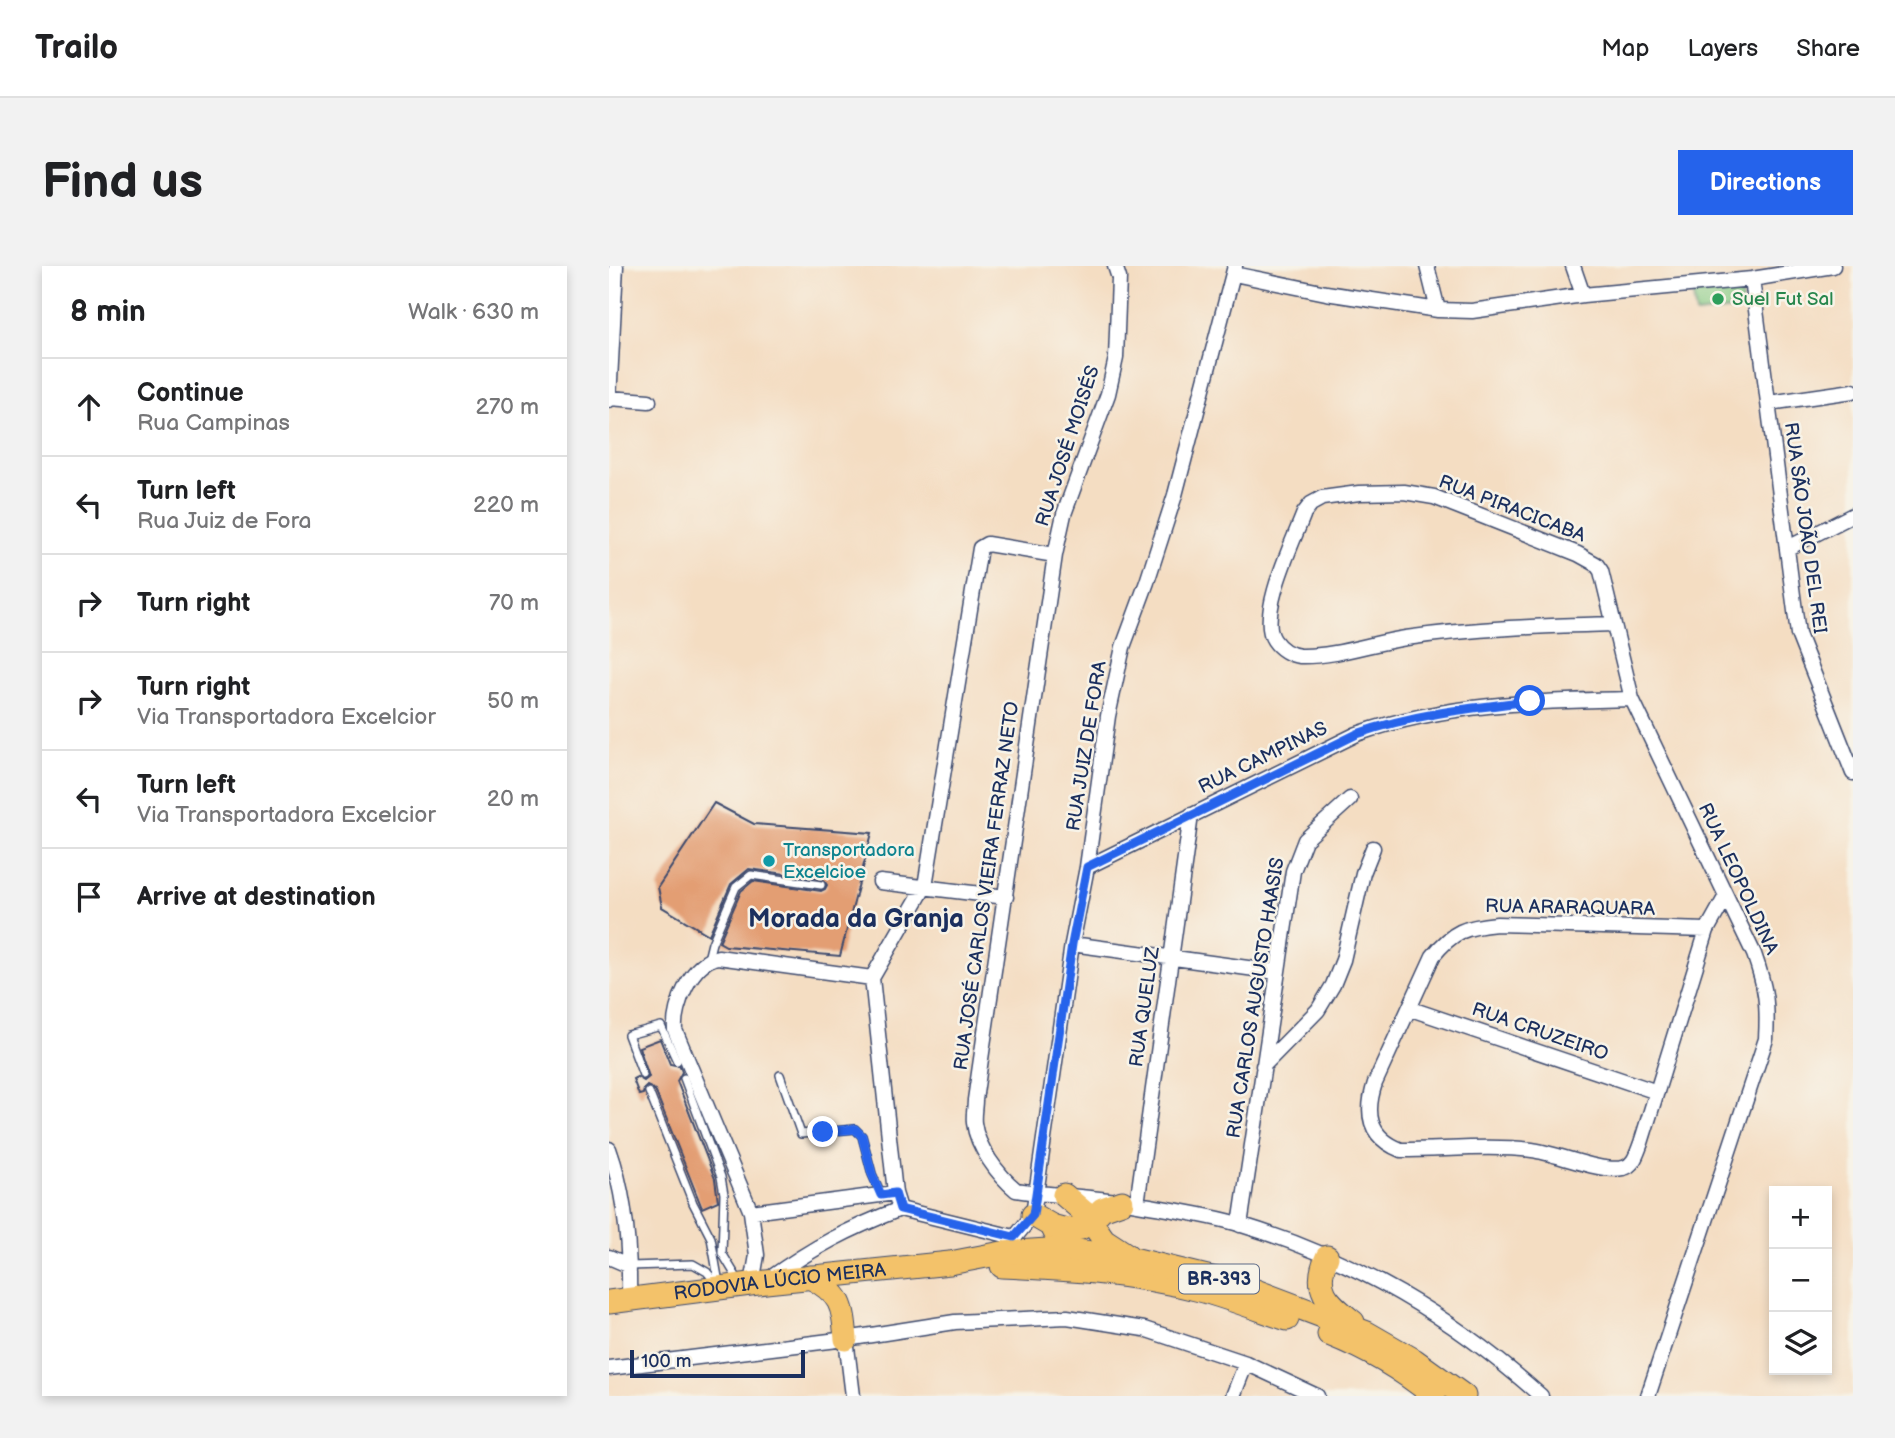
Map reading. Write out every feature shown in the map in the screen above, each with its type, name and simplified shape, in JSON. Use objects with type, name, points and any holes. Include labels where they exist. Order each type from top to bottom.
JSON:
[{"type":"main road","points":[[1064,1195],[1086,1213],[1104,1240],[1132,1259]]},
{"type":"main road","points":[[1041,1211],[1071,1229],[1081,1228],[1102,1209],[1129,1203]]},
{"type":"main road","points":[[1041,1211],[1063,1249],[1085,1260],[1165,1274],[1198,1290]]},
{"type":"main road","name":"RODOVIA LÚCIO MEIRA","points":[[950,1263],[1008,1245],[1063,1249],[1132,1259],[1240,1285],[1367,1333],[1413,1360],[1464,1396]]},
{"type":"main road","points":[[1327,1257],[1321,1276],[1326,1296],[1332,1305],[1367,1333]]},
{"type":"main road","name":"RODOVIA LÚCIO MEIRA","points":[[619,1301],[745,1284],[950,1263],[1106,1273],[1198,1290],[1346,1341],[1396,1367],[1434,1396]]},
{"type":"main road","points":[[846,1339],[843,1307],[863,1273]]},
{"type":"main road","points":[[810,1278],[828,1288],[843,1307]]},
{"type":"street","points":[[616,266],[609,398],[649,401]]},
{"type":"street","name":"RUA JOSÉ MOISÉS","points":[[1055,555],[1063,514],[1108,394],[1113,370],[1119,278],[1115,266]]},
{"type":"street","points":[[1427,266],[1438,310]]},
{"type":"street","points":[[1573,266],[1583,295]]},
{"type":"street","points":[[1234,270],[1326,293],[1438,310],[1472,311],[1583,295],[1752,279],[1833,266]]},
{"type":"street","name":"RUA JUIZ DE FORA","points":[[1041,1211],[1072,944],[1087,867],[1108,716],[1123,647],[1175,495],[1234,270]]},
{"type":"street","name":"RUA SÃO JOÃO DEL REI","points":[[1752,279],[1798,634],[1853,773]]},
{"type":"street","points":[[1769,403],[1853,391]]},
{"type":"street","name":"RUA PIRACICABA","points":[[1404,492],[1434,497],[1464,508],[1578,554],[1596,564],[1604,579],[1614,624],[1496,629],[1405,638],[1327,654],[1298,656],[1286,652],[1274,640],[1269,630],[1269,612],[1304,513],[1311,504],[1322,498],[1347,494],[1404,492]]},
{"type":"street","points":[[1788,548],[1853,515]]},
{"type":"street","points":[[1041,1211],[1008,1245],[900,1209],[888,1194],[872,978],[925,886],[979,550],[987,544],[1055,555]]},
{"type":"street","name":"RUA JOSÉ CARLOS VIEIRA FERRAZ NETO","points":[[1055,555],[975,1100],[974,1124],[984,1149],[1011,1186],[1041,1211],[1064,1195],[1129,1203],[1240,1225],[1378,1279],[1458,1329],[1541,1396]]},
{"type":"street","name":"RUA LEOPOLDINA","points":[[1614,624],[1632,699],[1754,954],[1764,982],[1768,1006],[1766,1039],[1648,1396]]},
{"type":"street","name":"RUA CAMPINAS","points":[[1087,867],[1357,734],[1388,723],[1457,710],[1530,701],[1632,699]]},
{"type":"street","name":"RUA CARLOS AUGUSTO HAASIS","points":[[1240,1225],[1293,871],[1305,840],[1350,799]]},
{"type":"street","name":"RUA QUELUZ","points":[[1129,1203],[1172,958],[1191,815]]},
{"type":"street","points":[[1263,1066],[1318,1010],[1333,985],[1343,960],[1363,873],[1373,848]]},
{"type":"street","points":[[880,882],[1006,897]]},
{"type":"street","name":"RUA ARARAQUARA","points":[[1707,930],[1497,924],[1473,927],[1456,933],[1446,940],[1433,956],[1369,1101],[1371,1123],[1380,1138],[1401,1150],[1513,1149],[1535,1151],[1611,1168],[1625,1168],[1633,1161],[1641,1143],[1707,930],[1726,896]]},
{"type":"street","points":[[1072,944],[1277,972]]},
{"type":"street","points":[[745,1284],[757,1255],[751,1212],[675,1030],[681,993],[708,960],[725,956],[872,978]]},
{"type":"street","name":"RUA CRUZEIRO","points":[[1411,1009],[1657,1092]]},
{"type":"street","points":[[609,1149],[618,1174],[630,1266],[619,1301]]},
{"type":"street","points":[[751,1212],[888,1194]]},
{"type":"street","points":[[745,1284],[853,1227],[900,1209]]},
{"type":"street","points":[[609,1257],[630,1266]]},
{"type":"street","points":[[609,1368],[846,1339],[955,1322],[1067,1317],[1144,1329],[1246,1363],[1317,1396]]},
{"type":"street","points":[[846,1339],[853,1396]]},
{"type":"street","points":[[1233,1396],[1246,1363]]},
{"type":"lane","points":[[708,960],[712,943],[736,887],[751,875],[821,885]]},
{"type":"lane","points":[[642,1075],[628,1035],[661,1026],[677,1061]]},
{"type":"lane","points":[[780,1075],[801,1134],[855,1129],[862,1136],[872,1174],[888,1194]]},
{"type":"lane","points":[[684,1078],[724,1187],[721,1237],[723,1258],[745,1284]]},
{"type":"lane","points":[[649,1091],[692,1203],[711,1238],[745,1284]]},
{"type":"lane","points":[[630,1266],[693,1264],[745,1284]]},
{"type":"green space","name":"Suel Fut Sal","points":[[1741,284],[1742,309],[1696,314],[1692,289]]},
{"type":"building","name":"Transportadora Excelcioe","points":[[714,803],[754,824],[872,833],[840,956],[726,946],[719,942],[741,891],[753,881],[821,891],[827,885],[823,879],[749,869],[731,884],[709,935],[662,907],[658,887]]},
{"type":"building","points":[[660,1039],[670,1064],[680,1066],[682,1072],[677,1081],[715,1179],[718,1201],[702,1208],[655,1090],[647,1086],[643,1094],[639,1095],[633,1079],[637,1077],[644,1081],[649,1077],[639,1047]]},
{"type":"place","name":"Suel Fut Sal","points":[[1718,299]]},
{"type":"place","name":"Transportadora Excelcioe","points":[[769,861]]},
{"type":"district","name":"Morada da Granja","points":[[856,919]]},
{"type":"route","points":[[823,1132],[855,1129],[862,1136],[872,1174],[881,1195],[895,1193],[900,1209],[1014,1237],[1033,1215],[1072,944],[1087,867],[1357,734],[1388,723],[1457,710],[1530,701]]}]
